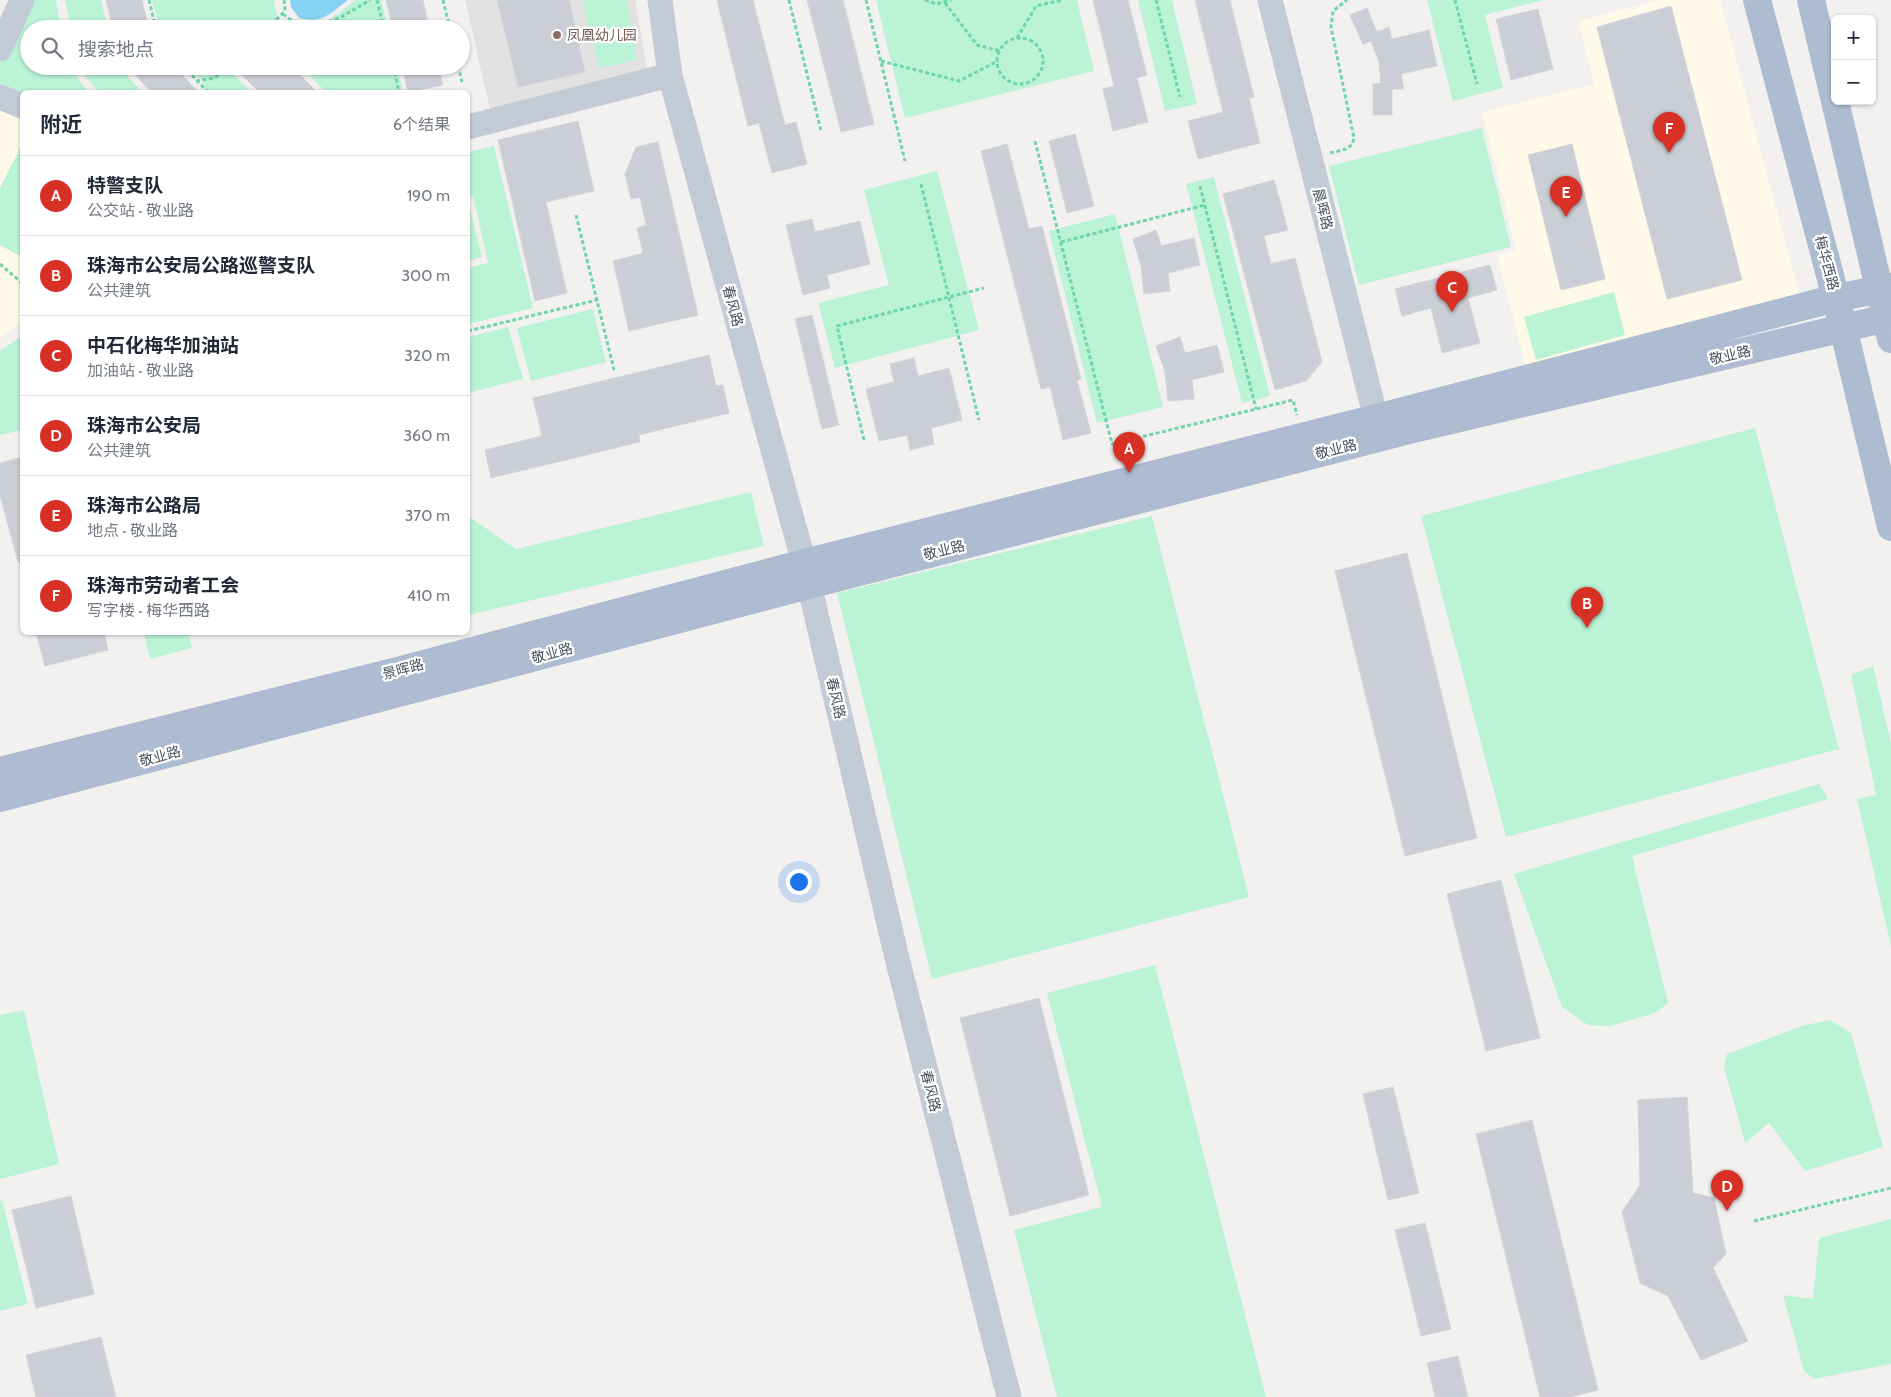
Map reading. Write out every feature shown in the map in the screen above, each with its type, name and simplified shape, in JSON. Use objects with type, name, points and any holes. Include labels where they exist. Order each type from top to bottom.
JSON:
[{"type":"main road","name":"梅华西路","points":[[1757,0],[1844,328],[1891,527]]},
{"type":"main road","points":[[1811,0],[1831,84]]},
{"type":"main road","points":[[1836,105],[1885,288],[1889,325]]},
{"type":"main road","name":"敬业路","points":[[0,798],[1303,437],[1836,298],[1885,288]]},
{"type":"main road","name":"敬业路","points":[[807,574],[1844,328],[1889,325]]},
{"type":"main road","name":"景晖路","points":[[0,771],[402,670],[807,574]]},
{"type":"street","points":[[0,49],[22,0]]},
{"type":"street","name":"春风路","points":[[660,0],[670,75],[807,574],[908,1002],[1009,1397]]},
{"type":"street","name":"晨晖路","points":[[1270,0],[1376,418]]},
{"type":"street","points":[[470,126],[670,75]]},
{"type":"street","points":[[0,97],[20,105]]},
{"type":"path","points":[[149,0],[154,20]]},
{"type":"path","points":[[277,20],[285,12],[284,0]]},
{"type":"path","points":[[334,20],[370,0]]},
{"type":"path","points":[[377,0],[382,20]]},
{"type":"path","points":[[443,0],[448,20]]},
{"type":"path","points":[[789,0],[821,132]]},
{"type":"path","points":[[866,0],[905,162]]},
{"type":"path","points":[[926,0],[937,4],[951,0]]},
{"type":"path","points":[[1017,38],[1036,6],[1062,0]]},
{"type":"path","points":[[1156,0],[1180,97]]},
{"type":"path","points":[[1310,159],[1346,149],[1352,145],[1354,138],[1331,27],[1333,11],[1347,0]]},
{"type":"path","points":[[1455,0],[1476,84]]},
{"type":"path","points":[[945,3],[977,45],[1000,51]]},
{"type":"path","points":[[283,14],[291,20]]},
{"type":"path","points":[[1017,38],[1031,40],[1041,50],[1043,58],[1040,73],[1027,82],[1012,82],[1000,72],[998,61],[1000,51],[1010,40],[1017,38]]},
{"type":"path","points":[[881,61],[958,81],[998,61]]},
{"type":"path","points":[[191,75],[206,90]]},
{"type":"path","points":[[196,81],[215,78],[218,75]]},
{"type":"path","points":[[395,75],[399,90]]},
{"type":"path","points":[[460,75],[462,82]]},
{"type":"path","points":[[1036,141],[1112,444],[1293,400],[1303,437]]},
{"type":"path","points":[[921,184],[979,420]]},
{"type":"path","points":[[1200,186],[1256,409]]},
{"type":"path","points":[[1061,242],[1204,205]]},
{"type":"path","points":[[576,216],[614,370]]},
{"type":"path","points":[[0,264],[20,281]]},
{"type":"path","points":[[864,440],[837,326],[984,288]]},
{"type":"path","points":[[470,331],[597,300]]},
{"type":"path","points":[[1754,1221],[1891,1188]]},
{"type":"shaded area","name":"凤凰幼儿园","points":[[465,0],[635,0],[647,69],[490,109]]},
{"type":"shaded area","points":[[1659,0],[1720,0],[1800,297],[1526,368],[1497,255],[1516,250],[1482,112],[1594,84],[1578,21]]},
{"type":"shaded area","points":[[0,100],[20,109],[20,323],[0,338]]},
{"type":"green space","points":[[27,0],[56,0],[59,20],[20,20],[20,75],[76,75],[86,90],[20,90],[20,95],[0,88],[0,64]]},
{"type":"green space","points":[[65,0],[101,0],[106,20],[69,20]]},
{"type":"green space","points":[[152,0],[275,0],[274,3],[279,20],[158,20]]},
{"type":"green space","points":[[356,0],[381,0],[386,20],[328,20]]},
{"type":"green space","points":[[582,0],[627,0],[637,60],[599,68]]},
{"type":"green space","points":[[876,0],[1077,0],[1094,71],[905,118]]},
{"type":"green space","points":[[1138,0],[1172,0],[1197,104],[1165,111]]},
{"type":"green space","points":[[1427,0],[1544,0],[1485,15],[1503,88],[1453,101]]},
{"type":"green space","points":[[84,75],[126,75],[140,90],[97,90]]},
{"type":"green space","points":[[197,75],[234,75],[249,90],[205,90],[203,82]]},
{"type":"green space","points":[[309,75],[399,75],[403,90],[322,90]]},
{"type":"green space","points":[[1482,128],[1511,247],[1359,285],[1329,166]]},
{"type":"green space","points":[[494,146],[533,308],[470,324],[470,268],[488,263],[473,196],[470,197],[470,152]]},
{"type":"green space","points":[[20,148],[20,256],[0,245],[0,188]]},
{"type":"green space","points":[[937,171],[979,330],[835,368],[818,303],[889,285],[864,190]]},
{"type":"green space","points":[[1214,177],[1270,396],[1242,403],[1186,184]]},
{"type":"green space","points":[[470,209],[482,257],[470,260]]},
{"type":"green space","points":[[1115,214],[1163,407],[1097,423],[1049,231]]},
{"type":"green space","points":[[1614,292],[1625,335],[1536,360],[1524,317]]},
{"type":"green space","points":[[593,309],[606,362],[531,381],[517,328]]},
{"type":"green space","points":[[508,327],[523,379],[470,392],[470,336]]},
{"type":"green space","points":[[20,337],[20,430],[0,435],[0,351]]},
{"type":"green space","points":[[1755,428],[1839,749],[1506,837],[1421,516]]},
{"type":"green space","points":[[751,492],[764,546],[470,615],[470,517],[516,549]]},
{"type":"green space","points":[[1152,516],[1249,897],[932,979],[837,593]]},
{"type":"green space","points":[[144,635],[189,635],[192,648],[150,659]]},
{"type":"green space","points":[[1873,666],[1891,743],[1891,946],[1857,799],[1876,795],[1851,675]]},
{"type":"green space","points":[[1819,784],[1828,799],[1632,856],[1668,1003],[1655,1013],[1610,1026],[1588,1025],[1562,1007],[1514,874]]},
{"type":"green space","points":[[1155,965],[1266,1397],[1057,1397],[1014,1230],[1102,1207],[1047,993]]},
{"type":"green space","points":[[24,1010],[59,1164],[0,1179],[0,1015]]},
{"type":"green space","points":[[1830,1020],[1851,1033],[1883,1147],[1805,1171],[1769,1123],[1745,1143],[1724,1067],[1727,1054],[1802,1026]]},
{"type":"green space","points":[[2,1200],[28,1304],[0,1311],[0,1201]]},
{"type":"green space","points":[[1891,1219],[1891,1364],[1814,1379],[1804,1371],[1783,1295],[1813,1299],[1819,1238]]},
{"type":"water","points":[[290,0],[348,0],[320,19],[307,20],[299,18],[291,7]]},
{"type":"building","points":[[106,0],[142,0],[147,20],[111,20]]},
{"type":"building","points":[[386,0],[423,0],[427,20],[391,20]]},
{"type":"building","points":[[497,0],[569,0],[585,72],[518,87]]},
{"type":"building","points":[[717,0],[753,0],[785,125],[796,122],[807,164],[772,173],[759,123],[748,126]]},
{"type":"building","points":[[807,0],[843,0],[874,124],[841,132]]},
{"type":"building","points":[[1093,0],[1128,0],[1147,75],[1137,78],[1148,122],[1113,131],[1103,89],[1114,86]]},
{"type":"building","points":[[1195,0],[1230,0],[1254,97],[1249,98],[1260,143],[1198,159],[1188,121],[1223,112]]},
{"type":"building","points":[[1671,6],[1742,280],[1667,299],[1597,27]]},
{"type":"building","points":[[1367,8],[1377,32],[1389,27],[1392,39],[1429,30],[1437,66],[1401,74],[1404,89],[1392,89],[1392,115],[1373,115],[1373,84],[1381,83],[1379,62],[1371,41],[1363,44],[1350,15]]},
{"type":"building","points":[[1538,9],[1553,69],[1511,80],[1496,19]]},
{"type":"building","points":[[135,75],[182,75],[196,90],[149,90]]},
{"type":"building","points":[[242,75],[300,75],[315,90],[257,90]]},
{"type":"building","points":[[404,75],[440,75],[443,85],[408,90]]},
{"type":"building","points":[[578,121],[594,191],[546,202],[567,293],[535,301],[498,140]]},
{"type":"building","points":[[1075,134],[1094,206],[1067,213],[1049,141]]},
{"type":"building","points":[[658,142],[698,315],[629,331],[613,261],[643,253],[637,228],[646,225],[640,197],[631,199],[625,174],[636,147]]},
{"type":"building","points":[[1007,144],[1029,229],[1042,226],[1081,379],[1077,380],[1091,433],[1063,440],[1050,387],[1041,389],[981,151]]},
{"type":"building","points":[[1572,144],[1605,279],[1561,290],[1528,155]]},
{"type":"building","points":[[1274,180],[1288,230],[1264,236],[1271,264],[1295,258],[1322,362],[1306,381],[1275,390],[1223,194]]},
{"type":"building","points":[[812,219],[815,232],[860,221],[870,264],[827,275],[830,288],[803,295],[786,225]]},
{"type":"building","points":[[1156,230],[1161,246],[1194,238],[1200,265],[1168,273],[1170,291],[1144,294],[1141,266],[1133,239]]},
{"type":"building","points":[[1490,265],[1497,290],[1468,298],[1480,343],[1442,353],[1431,308],[1402,316],[1395,289]]},
{"type":"building","points":[[812,315],[839,425],[822,429],[795,319]]},
{"type":"building","points":[[1180,337],[1185,353],[1217,345],[1224,372],[1192,380],[1194,399],[1168,401],[1165,372],[1156,346]]},
{"type":"building","points":[[709,355],[716,386],[723,385],[729,413],[639,435],[640,442],[491,478],[485,450],[542,436],[533,398]]},
{"type":"building","points":[[914,358],[918,376],[949,368],[962,420],[931,428],[934,444],[910,450],[907,435],[879,441],[866,389],[894,382],[890,364]]},
{"type":"building","points":[[20,458],[20,562],[18,562],[0,495],[0,463]]},
{"type":"building","points":[[1407,553],[1477,838],[1405,856],[1335,571]]},
{"type":"building","points":[[37,635],[105,635],[108,650],[45,666]]},
{"type":"building","points":[[1501,880],[1540,1038],[1486,1051],[1447,894]]},
{"type":"building","points":[[1039,998],[1089,1195],[1010,1216],[960,1018]]},
{"type":"building","points":[[1393,1087],[1419,1193],[1388,1200],[1363,1094]]},
{"type":"building","points":[[1687,1097],[1693,1193],[1714,1198],[1726,1254],[1713,1268],[1748,1341],[1701,1360],[1668,1296],[1640,1283],[1622,1212],[1640,1185],[1638,1100]]},
{"type":"building","points":[[1532,1120],[1598,1390],[1571,1397],[1540,1397],[1476,1134]]},
{"type":"building","points":[[71,1196],[94,1294],[36,1308],[12,1210]]},
{"type":"building","points":[[1425,1223],[1451,1329],[1421,1336],[1395,1230]]},
{"type":"building","points":[[101,1337],[116,1397],[36,1397],[26,1355]]},
{"type":"building","points":[[1458,1356],[1468,1397],[1435,1397],[1427,1363]]},
{"type":"place","name":"凤凰幼儿园","points":[[557,35]]},
{"type":"place","name":"珠海市劳动者工会","points":[[1669,153]]},
{"type":"place","name":"珠海市公路局","points":[[1566,217]]},
{"type":"place","name":"中石化梅华加油站","points":[[1452,312]]},
{"type":"place","name":"特警支队","points":[[1129,473]]},
{"type":"place","name":"珠海市公安局公路巡警支队","points":[[1587,628]]},
{"type":"place","name":"珠海市公安局","points":[[1727,1211]]}]
